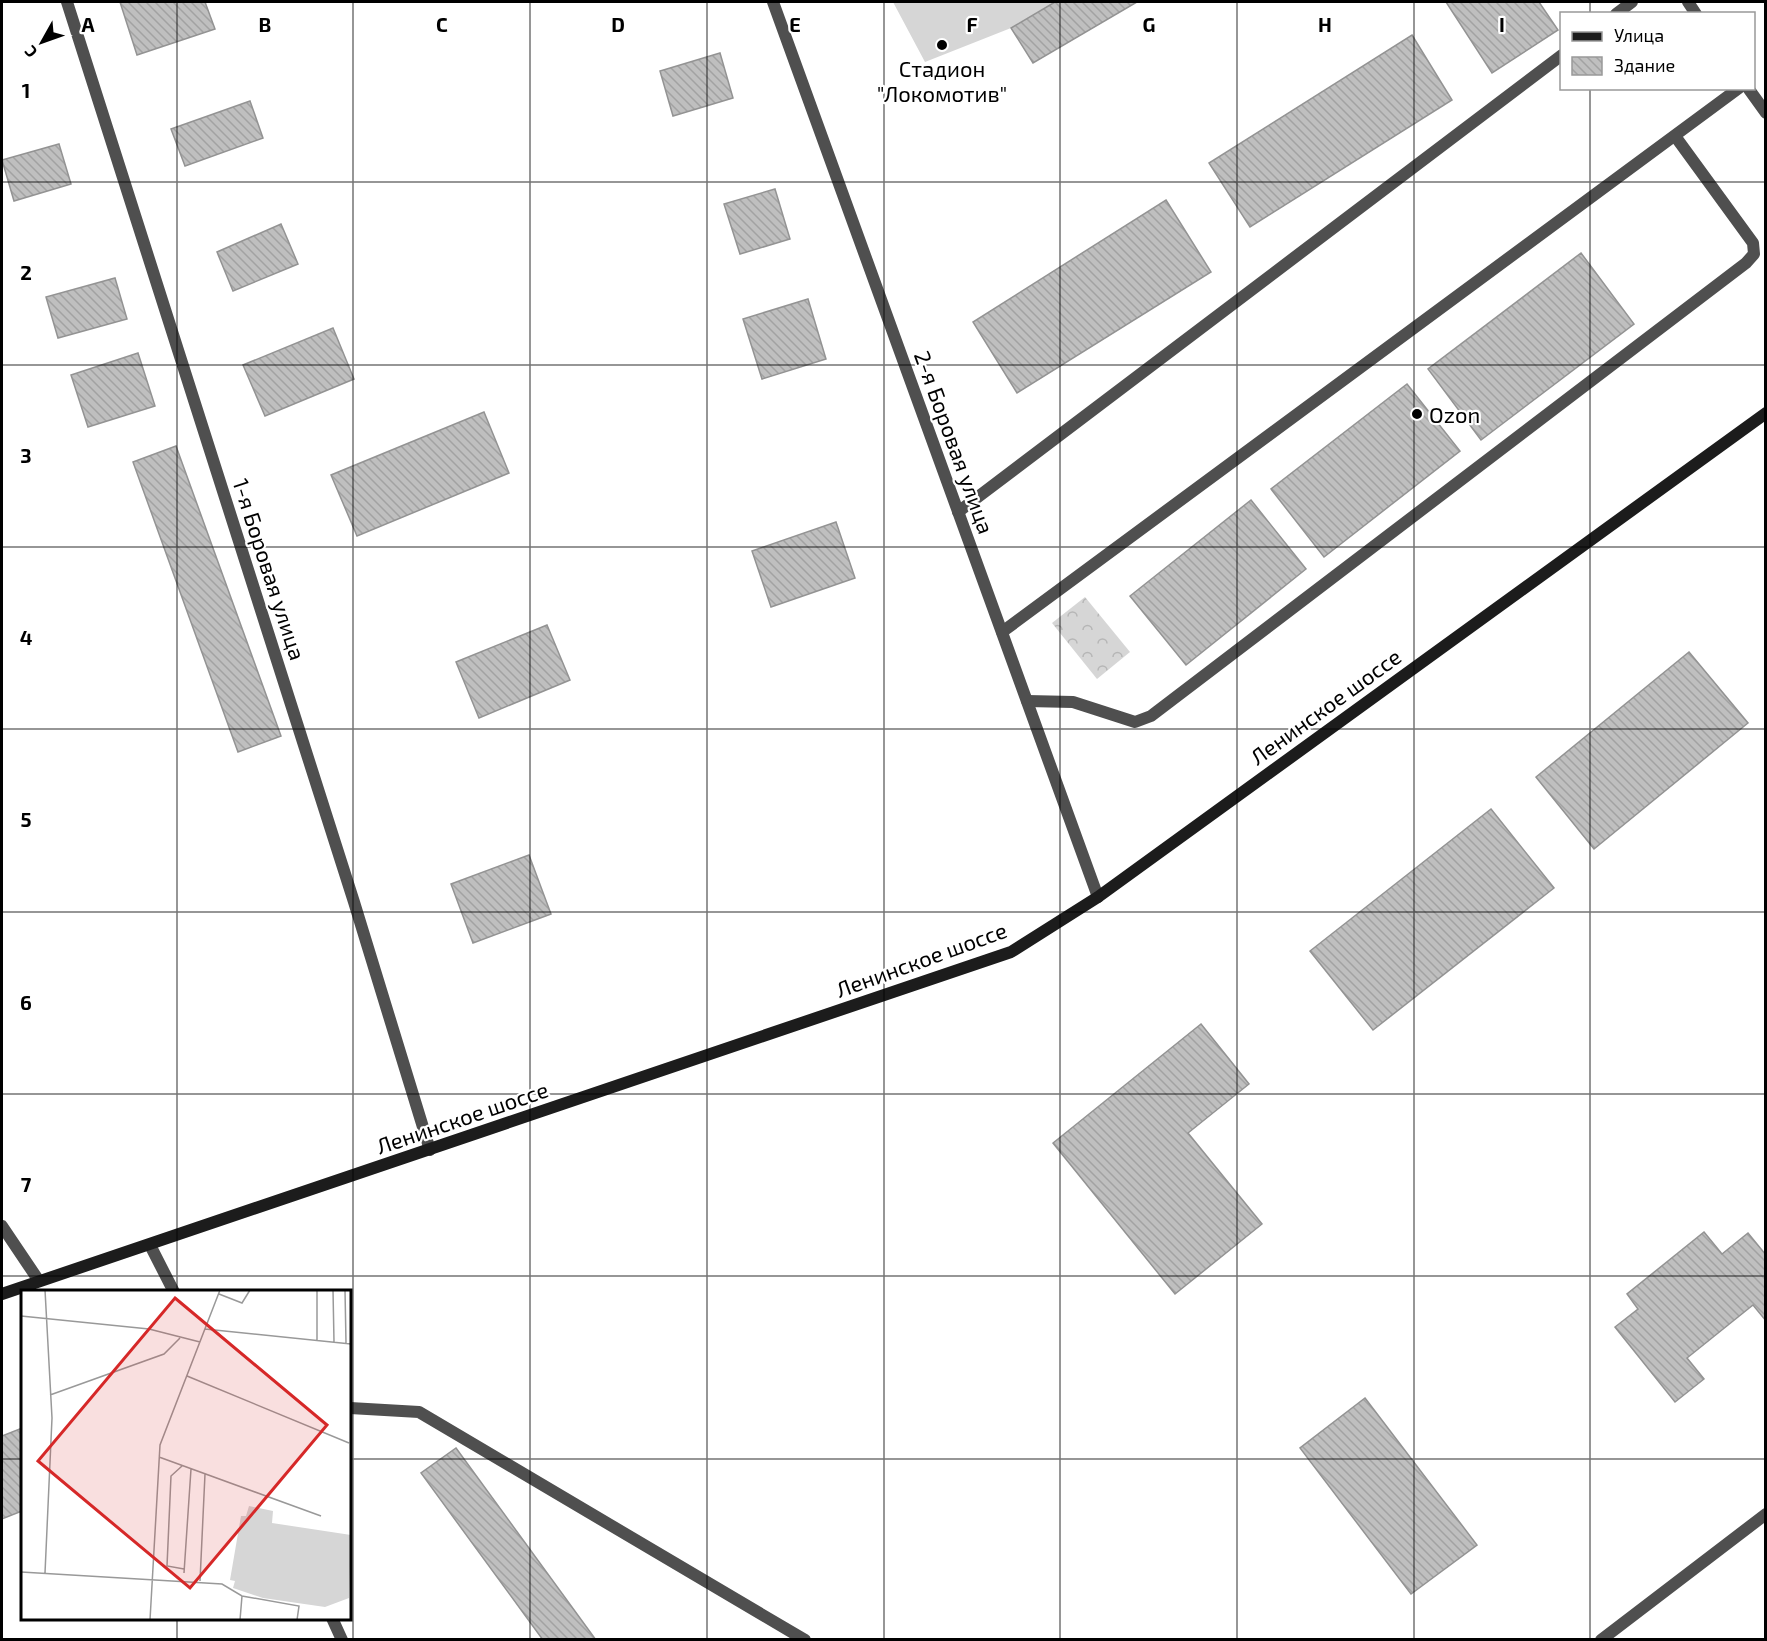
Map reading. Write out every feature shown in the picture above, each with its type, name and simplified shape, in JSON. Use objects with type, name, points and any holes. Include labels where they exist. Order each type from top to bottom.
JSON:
[{"type":"street","name":"1-я Боровая улица","points":[[67,2],[354,902],[430,1150]]},
{"type":"street","name":"2-я Боровая улица","points":[[773,2],[1098,897]]},
{"type":"street","points":[[1619,12],[1632,2]]},
{"type":"street","points":[[958,512],[1560,57]]},
{"type":"street","points":[[1002,632],[1736,90]]},
{"type":"street","points":[[1749,90],[1766,113]]},
{"type":"street","points":[[1027,701],[1073,702],[1135,722],[1151,716],[1746,263],[1754,254],[1753,243],[1675,136]]},
{"type":"street","name":"Ленинское шоссе","points":[[2,1294],[1011,952],[1098,897],[1766,413]]},
{"type":"street","points":[[2,1226],[39,1281]]},
{"type":"street","points":[[150,1245],[173,1290]]},
{"type":"street","points":[[351,1408],[419,1412],[805,1640]]},
{"type":"street","points":[[1601,1640],[1766,1514]]},
{"type":"street","points":[[333,1620],[342,1640]]},
{"type":"green space","name":"Стадион \"Локомотив\"","points":[[893,2],[1137,2],[1033,63],[1011,28],[925,62]]},
{"type":"green space","points":[[1085,597],[1130,652],[1097,679],[1052,623]]},
{"type":"building","points":[[120,2],[205,2],[215,29],[137,55]]},
{"type":"building","points":[[1055,2],[1137,2],[1033,63],[1011,28]]},
{"type":"building","points":[[1446,2],[1539,2],[1558,30],[1492,73]]},
{"type":"building","points":[[1412,35],[1452,100],[1250,227],[1209,163]]},
{"type":"building","points":[[720,53],[733,98],[673,116],[660,71]]},
{"type":"building","points":[[250,101],[263,138],[185,166],[171,129]]},
{"type":"building","points":[[59,144],[71,184],[14,201],[2,160]]},
{"type":"building","points":[[775,189],[790,239],[740,254],[724,204]]},
{"type":"building","points":[[1166,200],[1211,272],[1017,393],[973,322]]},
{"type":"building","points":[[281,224],[298,264],[233,291],[217,252]]},
{"type":"building","points":[[1581,253],[1634,324],[1481,440],[1428,369]]},
{"type":"building","points":[[115,278],[127,319],[58,338],[46,297]]},
{"type":"building","points":[[808,299],[826,359],[762,379],[743,319]]},
{"type":"building","points":[[333,328],[354,379],[265,416],[243,365]]},
{"type":"building","points":[[138,353],[155,406],[88,427],[71,375]]},
{"type":"building","points":[[1407,384],[1460,451],[1324,557],[1271,489]]},
{"type":"building","points":[[484,412],[509,473],[357,536],[331,475]]},
{"type":"building","points":[[176,446],[281,736],[238,752],[133,462]]},
{"type":"building","points":[[1251,500],[1306,569],[1186,665],[1130,596]]},
{"type":"building","points":[[836,522],[855,578],[771,607],[752,551]]},
{"type":"building","points":[[547,625],[570,680],[479,718],[456,662]]},
{"type":"building","points":[[1689,652],[1748,723],[1594,849],[1536,777]]},
{"type":"building","points":[[1491,809],[1554,888],[1373,1030],[1310,951]]},
{"type":"building","points":[[529,855],[551,914],[473,943],[451,884]]},
{"type":"building","points":[[1201,1024],[1249,1084],[1188,1133],[1262,1224],[1175,1294],[1053,1143]]},
{"type":"building","points":[[1704,1232],[1722,1254],[1748,1233],[1766,1255],[1766,1321],[1753,1305],[1687,1358],[1704,1379],[1675,1402],[1615,1327],[1638,1309],[1627,1294]]},
{"type":"building","points":[[1365,1398],[1477,1545],[1411,1594],[1300,1448]]},
{"type":"building","points":[[21,1428],[21,1511],[2,1519],[2,1436]]},
{"type":"building","points":[[456,1448],[596,1640],[543,1640],[421,1473]]},
{"type":"place","name":"Стадион \"Локомотив\"","points":[[942,45]]},
{"type":"place","name":"Ozon","points":[[1417,414]]}]
